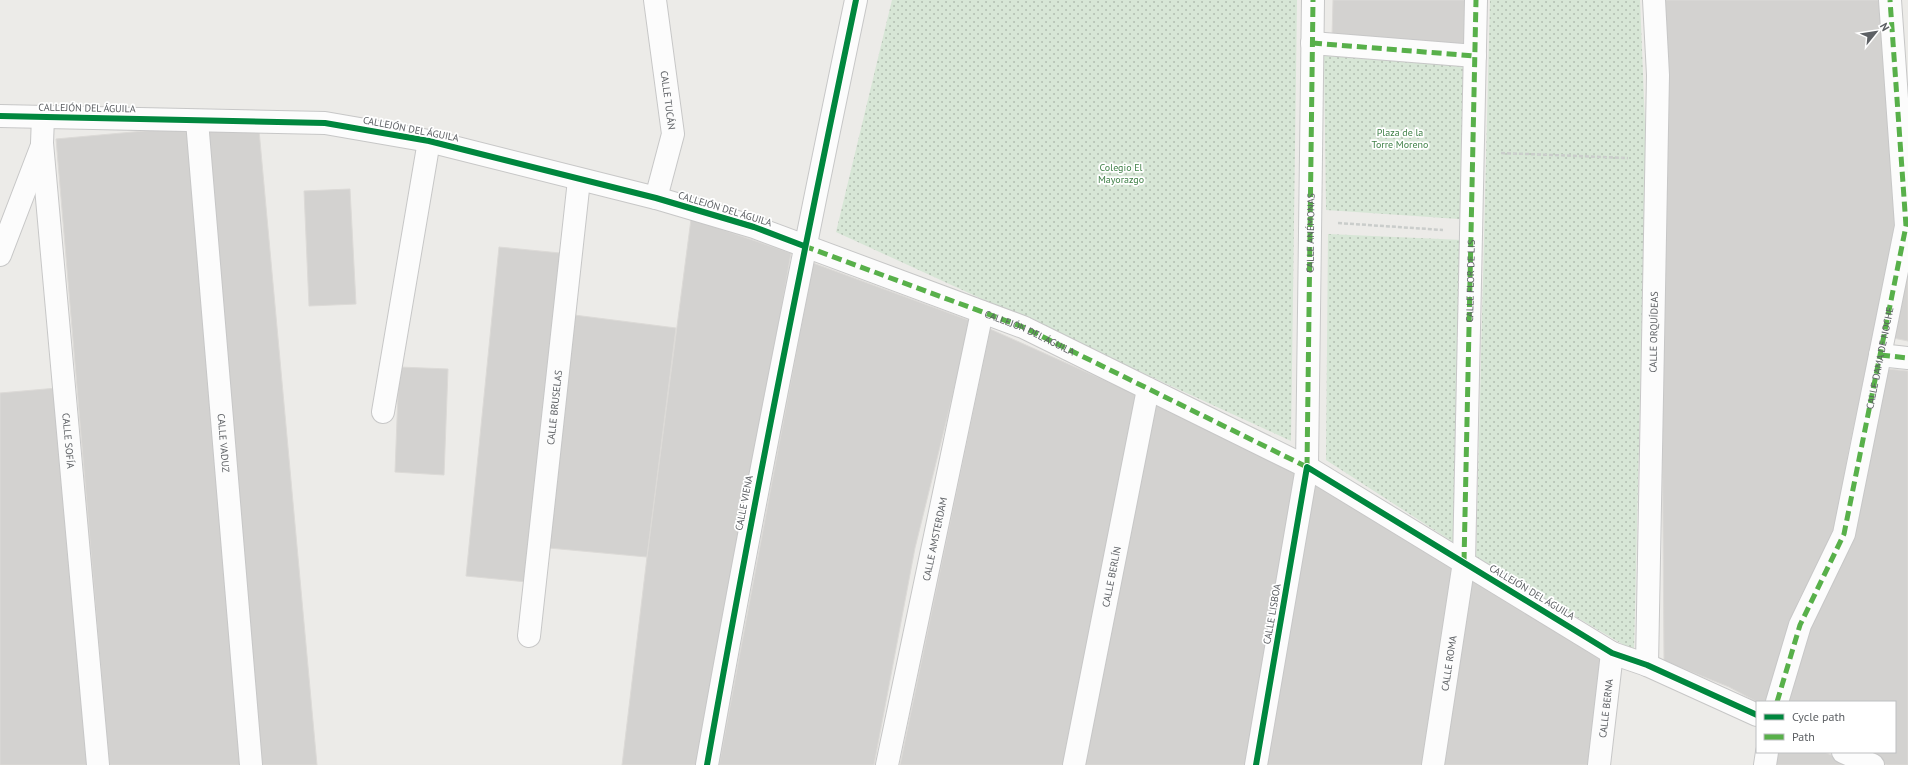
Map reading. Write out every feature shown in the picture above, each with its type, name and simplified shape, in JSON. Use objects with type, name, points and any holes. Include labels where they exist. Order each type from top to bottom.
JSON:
[{"type":"street","name":"CALLE TUCÁN","points":[[655,0],[673,134],[656,198]]},
{"type":"street","name":"CALLE VIENA","points":[[707,765],[742,566],[804,246],[856,0]]},
{"type":"street","name":"CALLE ANÉMONAS","points":[[1307,467],[1313,0]]},
{"type":"street","name":"CALLE FLOR DE LIS","points":[[1464,562],[1476,0]]},
{"type":"street","name":"CALLE ORQUÍDEAS","points":[[1647,665],[1658,75],[1654,0]]},
{"type":"street","name":"CALLE DAMA DE NOCHE","points":[[1777,701],[1800,626],[1844,534],[1907,226],[1890,0]]},
{"type":"street","points":[[1312,43],[1474,56]]},
{"type":"street","name":"CALLEJÓN DEL ÁGUILA","points":[[0,116],[325,123],[429,141],[579,180],[656,198],[754,227],[1023,327],[1307,467],[1612,653],[1647,665],[1756,715]]},
{"type":"street","name":"CALLE SOFÍA","points":[[43,117],[42,143],[98,765]]},
{"type":"street","name":"CALLE VADUZ","points":[[197,121],[251,765]]},
{"type":"street","points":[[384,412],[429,141]]},
{"type":"street","points":[[0,255],[42,143]]},
{"type":"street","name":"CALLE BRUSELAS","points":[[529,636],[579,180]]},
{"type":"street","name":"CALLE AMSTERDAM","points":[[887,765],[982,312]]},
{"type":"street","points":[[1880,355],[1908,358]]},
{"type":"street","name":"CALLE BERLÍN","points":[[1074,765],[1148,389]]},
{"type":"street","name":"CALLE LISBOA","points":[[1256,765],[1307,467]]},
{"type":"street","name":"CALLE ROMA","points":[[1433,765],[1464,562]]},
{"type":"street","name":"CALLE BERNA","points":[[1599,765],[1612,653]]},
{"type":"street","points":[[1765,765],[1767,753]]},
{"type":"path","points":[[1473,152],[1656,159]]},
{"type":"path","points":[[1310,222],[1471,232]]},
{"type":"green space","name":"Colegio El Mayorazgo","points":[[892,0],[1297,0],[1291,441],[836,232]]},
{"type":"green space","points":[[1490,0],[1640,0],[1646,148],[1634,651],[1476,558]]},
{"type":"green space","name":"Plaza de la Torre Moreno","points":[[1324,55],[1474,65],[1474,220],[1326,210]]},
{"type":"green space","points":[[1328,234],[1463,240],[1456,544],[1326,460]]},
{"type":"building","points":[[1333,0],[1468,0],[1467,45],[1332,36]]},
{"type":"building","points":[[1659,0],[1879,0],[1897,221],[1848,455],[1838,518],[1822,558],[1799,600],[1785,637],[1768,701],[1756,701],[1729,687],[1664,661]]},
{"type":"building","points":[[188,127],[242,765],[109,765],[56,139]]},
{"type":"building","points":[[205,129],[259,130],[317,765],[259,765]]},
{"type":"building","points":[[350,189],[356,304],[309,306],[304,191]]},
{"type":"building","points":[[691,219],[791,253],[703,765],[622,765],[647,557]]},
{"type":"building","points":[[1908,246],[1908,341],[1893,338]]},
{"type":"building","points":[[499,247],[560,253],[527,582],[466,576]]},
{"type":"building","points":[[813,263],[971,321],[915,548],[874,765],[719,765]]},
{"type":"building","points":[[574,315],[676,328],[647,557],[549,548]]},
{"type":"building","points":[[990,329],[1140,396],[1063,765],[900,765]]},
{"type":"building","points":[[399,367],[448,369],[444,475],[395,472]]},
{"type":"building","points":[[1888,369],[1908,371],[1908,765],[1887,765],[1860,753],[1896,753],[1896,701],[1785,701]]},
{"type":"building","points":[[57,388],[90,765],[0,765],[0,393]]},
{"type":"building","points":[[1156,404],[1297,473],[1247,765],[1085,765]]},
{"type":"building","points":[[1314,483],[1456,566],[1422,765],[1265,765]]},
{"type":"building","points":[[1470,575],[1604,658],[1588,765],[1438,765]]},
{"type":"building","points":[[1776,753],[1826,753],[1846,761],[1846,765],[1775,765]]},
{"type":"marked path","points":[[1307,467],[1313,0]]},
{"type":"marked path","points":[[1464,562],[1476,0]]},
{"type":"marked path","points":[[1777,701],[1800,625],[1844,534],[1906,226],[1890,0]]},
{"type":"marked path","points":[[1312,43],[1475,56]]},
{"type":"marked path","points":[[804,246],[1023,327],[1309,468]]},
{"type":"marked path","points":[[1880,355],[1908,358]]},
{"type":"cycle path","points":[[707,765],[778,382],[856,0]]},
{"type":"cycle path","points":[[0,116],[325,123],[429,141],[656,198],[754,227],[804,246]]},
{"type":"cycle path","points":[[1256,765],[1307,467],[1612,653],[1647,665],[1756,715]]}]
